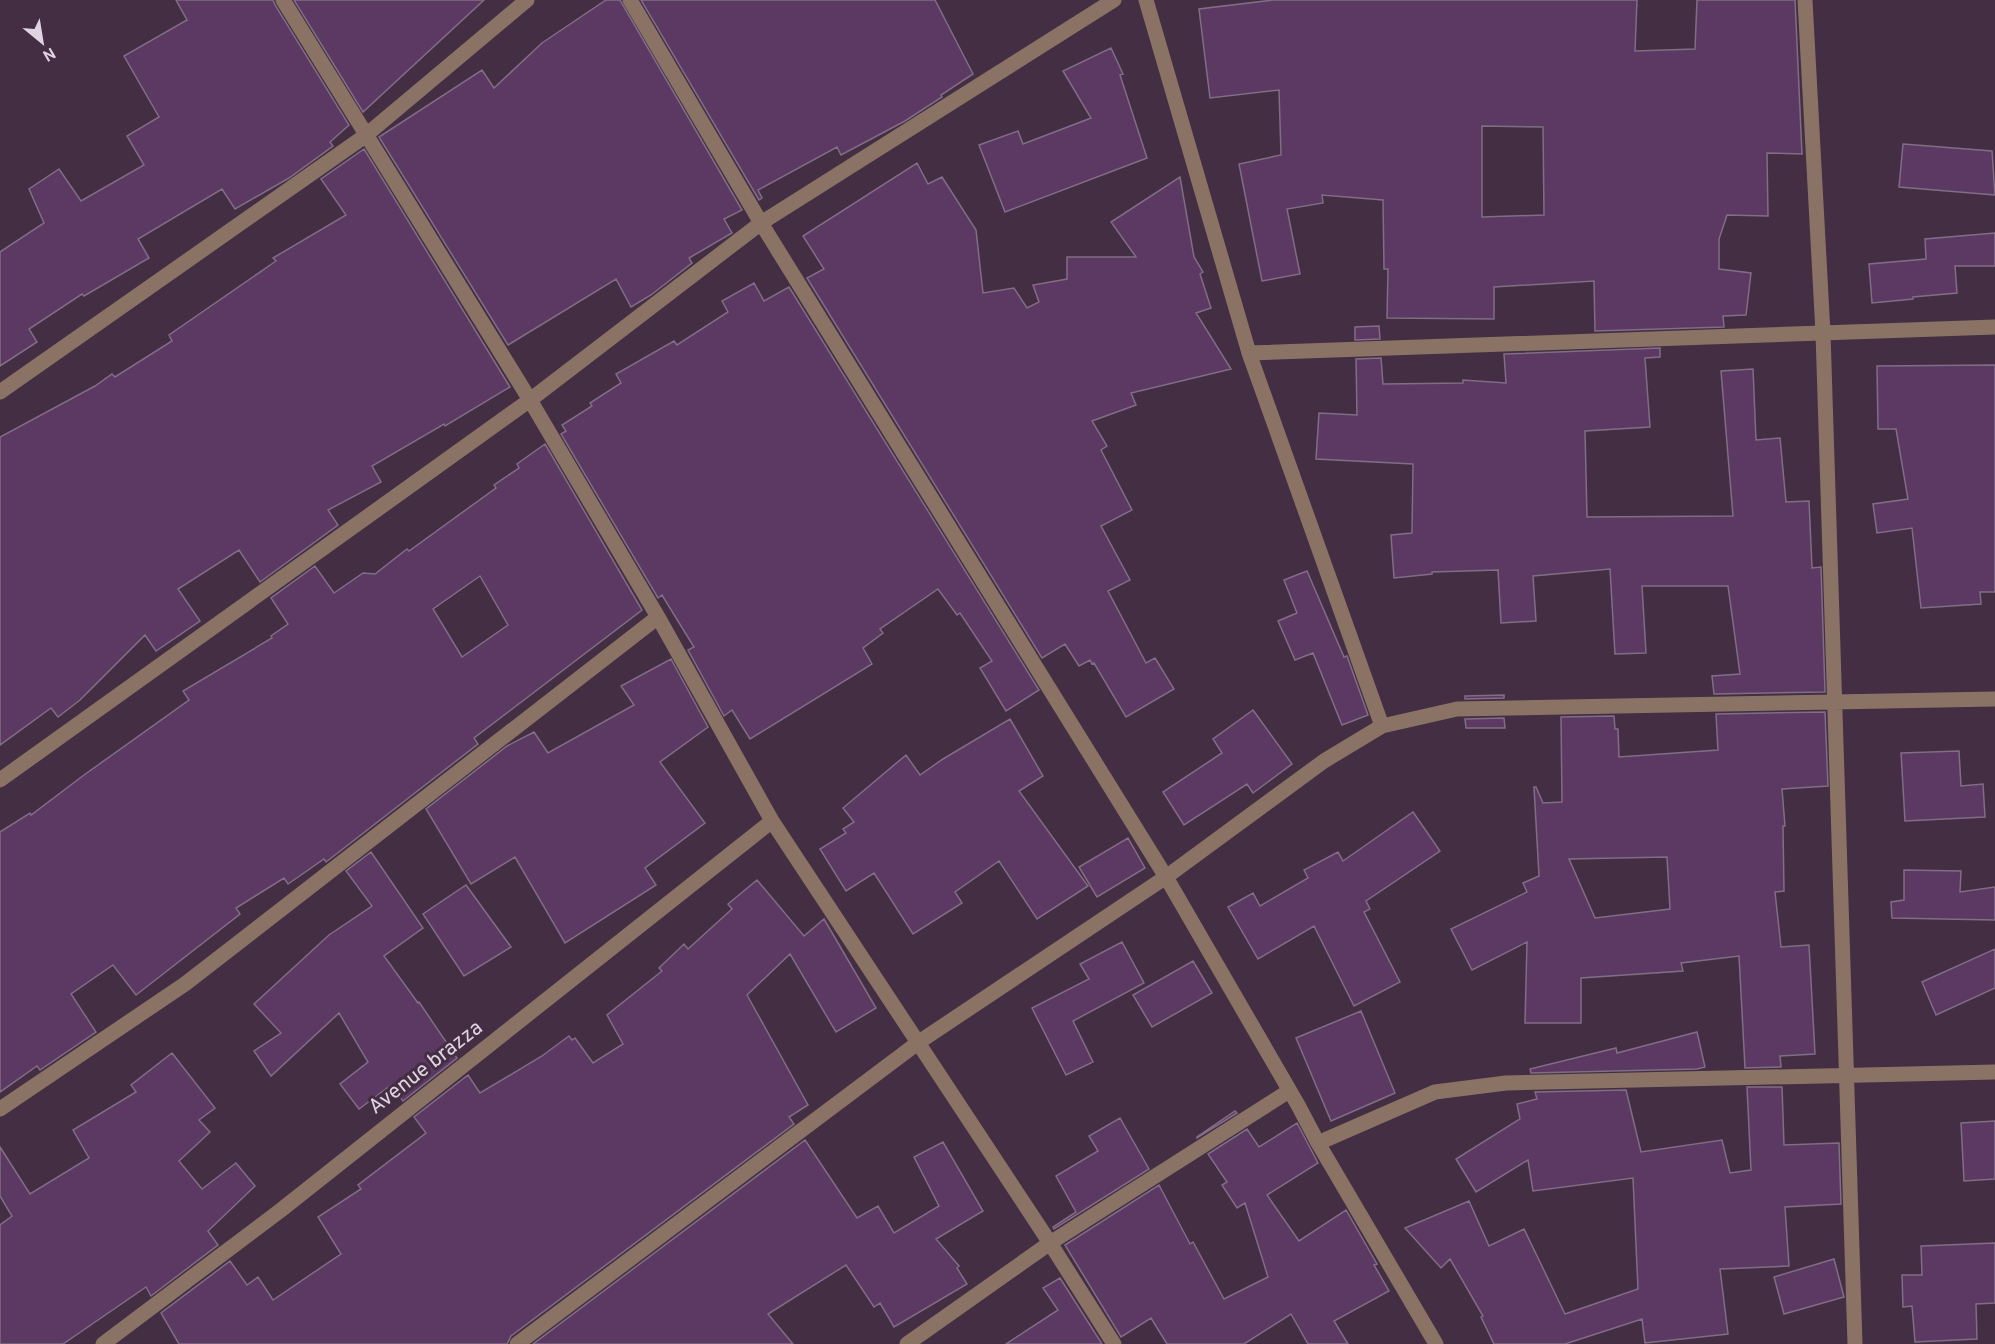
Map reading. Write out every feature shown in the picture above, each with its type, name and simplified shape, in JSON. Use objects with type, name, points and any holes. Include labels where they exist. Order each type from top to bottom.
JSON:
[{"type":"street","points":[[283,0],[530,400],[658,617],[772,821],[919,1042],[1114,1344]]},
{"type":"street","points":[[0,392],[365,136],[527,0]]},
{"type":"street","points":[[630,0],[761,223],[1166,877],[1436,1344]]},
{"type":"street","points":[[0,780],[530,400],[761,223],[1114,0]]},
{"type":"street","points":[[1146,0],[1249,353],[1382,726]]},
{"type":"street","points":[[1805,0],[1823,333],[1855,1344]]},
{"type":"street","points":[[1249,353],[1995,327]]},
{"type":"street","points":[[0,1109],[185,984],[658,617]]},
{"type":"street","points":[[517,1344],[919,1042],[1166,877],[1324,761],[1382,726],[1457,709],[1995,699]]},
{"type":"street","name":"Avenue brazza","points":[[103,1344],[281,1210],[772,821]]},
{"type":"street","points":[[1318,1143],[1435,1092],[1506,1083],[1995,1072]]},
{"type":"street","points":[[907,1344],[1050,1243],[1289,1091]]},
{"type":"building","points":[[176,0],[273,0],[349,125],[330,142],[333,146],[289,178],[235,209],[222,189],[138,239],[149,258],[84,296],[82,294],[29,329],[37,342],[0,366],[0,252],[44,223],[29,189],[59,169],[81,201],[144,165],[127,136],[159,117],[124,56],[187,20]]},
{"type":"building","points":[[294,0],[484,0],[363,112]]},
{"type":"building","points":[[606,0],[620,0],[742,210],[724,219],[732,233],[689,258],[692,263],[651,295],[631,307],[616,279],[508,345],[379,137],[482,70],[494,88],[542,43]]},
{"type":"building","points":[[641,0],[935,0],[973,74],[905,121],[841,155],[837,147],[758,190],[762,198],[759,200]]},
{"type":"building","points":[[1273,0],[1637,0],[1635,51],[1695,49],[1697,0],[1795,0],[1802,154],[1767,153],[1768,216],[1727,215],[1719,239],[1719,269],[1751,273],[1746,315],[1723,316],[1724,327],[1595,331],[1594,281],[1494,287],[1494,319],[1387,318],[1388,269],[1384,269],[1383,200],[1322,195],[1323,203],[1287,209],[1300,274],[1262,281],[1239,164],[1281,155],[1279,90],[1210,98],[1199,9]],"holes":[[[1482,126],[1543,127],[1544,215],[1482,217]]]},
{"type":"building","points":[[1111,48],[1123,74],[1120,75],[1147,158],[1005,212],[979,145],[1018,131],[1023,144],[1091,118],[1063,71]]},
{"type":"building","points":[[1903,144],[1992,151],[1995,195],[1899,187]]},
{"type":"building","points":[[364,149],[510,387],[372,466],[381,482],[328,510],[338,525],[260,582],[239,550],[178,589],[200,621],[156,651],[145,635],[80,700],[58,717],[51,708],[0,745],[0,437],[95,386],[112,374],[115,377],[172,341],[169,335],[276,261],[273,258],[346,215],[321,179]]},
{"type":"building","points":[[917,163],[928,184],[942,177],[976,230],[983,293],[1014,288],[1027,308],[1039,302],[1033,285],[1067,279],[1067,257],[1136,257],[1111,222],[1180,177],[1194,257],[1203,272],[1200,274],[1211,308],[1196,313],[1231,369],[1131,393],[1136,405],[1092,421],[1107,446],[1101,450],[1132,510],[1101,526],[1130,580],[1108,591],[1146,663],[1155,658],[1174,689],[1126,717],[1090,660],[1079,666],[1065,644],[1042,658],[807,278],[824,269],[803,236]]},
{"type":"building","points":[[1995,233],[1995,266],[1955,266],[1957,293],[1872,303],[1869,264],[1926,259],[1925,239]]},
{"type":"building","points":[[754,283],[764,301],[789,287],[1039,690],[1006,711],[980,668],[992,661],[960,613],[957,615],[938,589],[880,629],[883,633],[863,648],[872,664],[750,739],[732,710],[724,716],[688,650],[694,647],[662,595],[658,598],[561,434],[566,431],[562,425],[592,406],[590,403],[621,383],[616,374],[674,341],[677,345],[728,312],[722,301]]},
{"type":"building","points":[[1379,326],[1380,339],[1355,340],[1355,327]]},
{"type":"building","points":[[1660,348],[1660,357],[1645,358],[1650,427],[1585,431],[1587,517],[1733,516],[1721,371],[1753,369],[1756,440],[1780,438],[1786,502],[1809,501],[1812,568],[1821,567],[1825,692],[1714,694],[1712,676],[1740,674],[1728,586],[1642,586],[1646,653],[1615,654],[1610,569],[1533,576],[1536,621],[1501,623],[1498,570],[1432,572],[1432,574],[1394,578],[1391,535],[1412,533],[1413,464],[1316,459],[1319,413],[1357,415],[1356,359],[1381,358],[1383,384],[1463,383],[1463,380],[1506,383],[1504,354]]},
{"type":"building","points":[[1995,365],[1995,592],[1980,592],[1981,604],[1921,608],[1912,528],[1877,533],[1873,504],[1908,499],[1896,429],[1878,429],[1877,366]]},
{"type":"building","points":[[545,444],[642,610],[474,738],[478,744],[326,862],[324,859],[288,884],[284,878],[236,908],[240,914],[136,995],[113,965],[71,994],[96,1032],[40,1070],[37,1066],[0,1092],[0,832],[30,813],[31,815],[189,700],[183,691],[272,638],[271,636],[288,624],[271,598],[315,566],[334,593],[363,573],[375,574],[407,549],[409,551],[496,488],[494,485],[519,468],[517,464]],"holes":[[[480,576],[508,625],[462,657],[433,609]]]},
{"type":"building","points":[[1307,571],[1344,657],[1347,656],[1368,715],[1342,725],[1313,653],[1295,660],[1278,621],[1297,613],[1284,580]]},
{"type":"building","points":[[671,659],[708,727],[660,762],[705,823],[645,868],[656,885],[565,943],[515,857],[471,884],[426,809],[507,746],[534,732],[548,753],[634,705],[621,686]]},
{"type":"building","points":[[1504,695],[1504,698],[1465,699],[1465,696]]},
{"type":"building","points":[[1253,710],[1292,764],[1253,793],[1247,784],[1184,825],[1163,792],[1222,753],[1213,739]]},
{"type":"building","points":[[1825,712],[1828,786],[1782,789],[1785,826],[1783,826],[1784,891],[1775,892],[1781,947],[1809,945],[1815,1054],[1780,1056],[1781,1067],[1745,1068],[1739,956],[1681,963],[1683,971],[1581,978],[1581,1023],[1525,1023],[1527,942],[1472,970],[1451,929],[1527,892],[1523,883],[1539,876],[1534,787],[1543,803],[1562,802],[1561,717],[1614,716],[1615,729],[1618,729],[1619,757],[1718,750],[1716,714]],"holes":[[[1667,857],[1670,909],[1595,918],[1569,859]]]},
{"type":"building","points":[[1504,718],[1505,728],[1466,728],[1465,719]]},
{"type":"building","points":[[1010,719],[1043,776],[1019,791],[1088,886],[1037,919],[999,861],[955,892],[962,903],[913,934],[874,873],[846,891],[820,849],[846,833],[843,829],[854,822],[843,808],[906,755],[920,775]]},
{"type":"building","points":[[1959,751],[1961,786],[1983,784],[1985,817],[1905,821],[1901,753]]},
{"type":"building","points":[[1413,812],[1440,851],[1366,901],[1370,909],[1364,912],[1400,982],[1354,1006],[1314,926],[1258,959],[1228,907],[1253,893],[1260,906],[1308,878],[1304,870],[1338,852],[1343,861]]},
{"type":"building","points":[[1128,838],[1145,868],[1097,897],[1079,867]]},
{"type":"building","points":[[371,852],[423,928],[384,956],[457,1058],[403,1101],[391,1085],[359,1109],[340,1084],[368,1062],[339,1013],[271,1076],[254,1051],[281,1033],[254,1004],[329,935],[372,906],[346,871]]},
{"type":"building","points":[[1904,870],[1961,871],[1960,892],[1995,887],[1995,920],[1892,918],[1891,902],[1904,900]]},
{"type":"building","points":[[757,880],[804,936],[824,919],[876,1008],[836,1032],[790,954],[747,995],[808,1105],[789,1117],[794,1124],[511,1336],[507,1344],[179,1344],[161,1313],[230,1261],[247,1285],[258,1277],[273,1300],[341,1254],[318,1217],[361,1189],[358,1185],[426,1133],[414,1117],[468,1075],[480,1093],[542,1056],[569,1036],[572,1040],[575,1038],[593,1063],[623,1044],[607,1015],[662,971],[659,968],[684,944],[688,949],[732,909],[728,904]]},
{"type":"building","points":[[466,885],[511,947],[464,976],[423,914]]},
{"type":"building","points":[[1122,942],[1144,983],[1073,1021],[1093,1062],[1066,1075],[1032,1008],[1089,979],[1080,964]]},
{"type":"building","points":[[1995,949],[1995,988],[1936,1015],[1922,982]]},
{"type":"building","points":[[1193,961],[1212,993],[1152,1027],[1133,995]]},
{"type":"building","points":[[1361,1011],[1395,1093],[1331,1121],[1296,1038]]},
{"type":"building","points":[[1697,1032],[1705,1067],[1697,1069],[1531,1073],[1530,1069],[1616,1048],[1617,1053]]},
{"type":"building","points":[[172,1053],[215,1108],[199,1120],[210,1132],[179,1161],[202,1189],[236,1163],[255,1186],[208,1231],[218,1245],[151,1296],[146,1287],[63,1344],[0,1344],[0,1225],[12,1216],[0,1196],[0,1147],[30,1194],[89,1158],[73,1130],[136,1092],[131,1085]]},
{"type":"building","points":[[1747,1087],[1782,1087],[1784,1145],[1839,1143],[1841,1204],[1785,1207],[1789,1266],[1720,1269],[1728,1334],[1645,1343],[1642,1319],[1565,1344],[1494,1344],[1481,1317],[1483,1316],[1450,1259],[1441,1268],[1405,1228],[1469,1201],[1489,1246],[1524,1229],[1565,1314],[1638,1289],[1633,1178],[1533,1191],[1528,1160],[1476,1192],[1456,1159],[1520,1119],[1517,1104],[1537,1099],[1535,1092],[1626,1090],[1641,1152],[1722,1140],[1730,1173],[1751,1170]]},
{"type":"building","points":[[1235,1111],[1237,1113],[1197,1138],[1197,1137]]},
{"type":"building","points":[[1120,1118],[1149,1169],[1054,1229],[1053,1227],[1076,1212],[1056,1176],[1098,1151],[1089,1136]]},
{"type":"building","points":[[1995,1121],[1995,1179],[1964,1181],[1961,1123]]},
{"type":"building","points":[[1297,1123],[1318,1163],[1267,1195],[1299,1241],[1346,1210],[1377,1264],[1374,1265],[1389,1291],[1334,1321],[1348,1344],[1308,1344],[1291,1314],[1244,1344],[1167,1344],[1151,1318],[1121,1337],[1065,1245],[1159,1185],[1190,1244],[1193,1242],[1224,1299],[1268,1277],[1245,1203],[1237,1208],[1222,1185],[1227,1182],[1208,1154],[1247,1129],[1259,1147]]},
{"type":"building","points":[[805,1140],[857,1218],[878,1206],[894,1233],[939,1206],[914,1157],[943,1142],[983,1211],[936,1239],[959,1266],[957,1268],[967,1284],[894,1327],[880,1303],[874,1307],[846,1265],[768,1314],[793,1344],[533,1344]]},
{"type":"building","points":[[1995,1243],[1995,1303],[1976,1304],[1977,1339],[1915,1342],[1912,1306],[1903,1307],[1902,1275],[1922,1275],[1921,1246]]},
{"type":"building","points":[[1834,1259],[1844,1297],[1784,1314],[1774,1277]]},
{"type":"building","points":[[1060,1278],[1102,1344],[1006,1344],[1058,1310],[1043,1288]]}]
